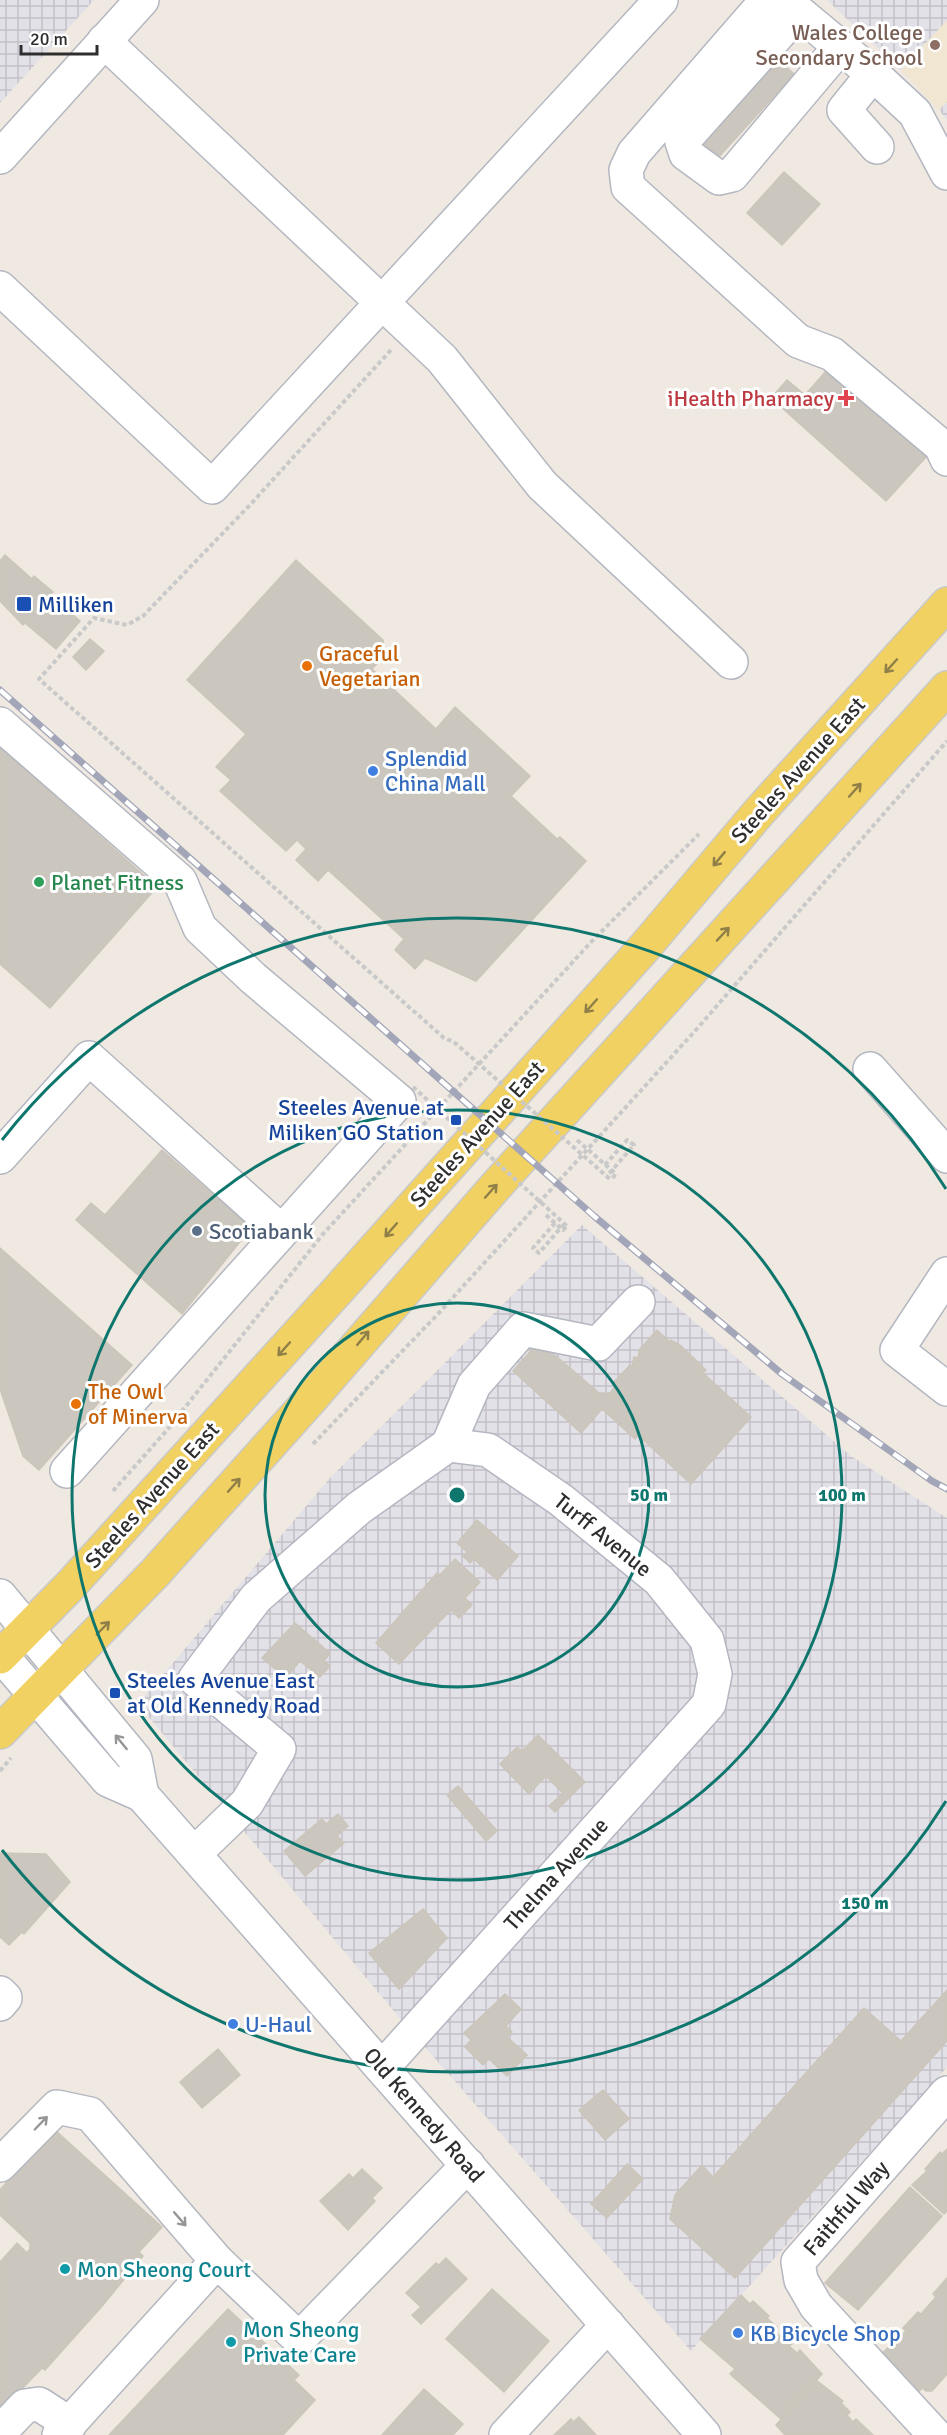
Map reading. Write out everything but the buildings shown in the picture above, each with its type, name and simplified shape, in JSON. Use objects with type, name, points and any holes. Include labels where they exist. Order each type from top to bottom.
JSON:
[{"type":"main road","name":"Steeles Avenue East","points":[[0,1656],[28,1629],[338,1290],[644,948],[759,812],[947,604]]},
{"type":"main road","points":[[7,1744],[35,1696],[170,1556],[310,1400],[502,1179],[947,688]]},
{"type":"street","points":[[0,157],[142,0]]},
{"type":"street","points":[[0,288],[212,487],[662,0]]},
{"type":"street","points":[[767,0],[634,153],[626,170],[628,188],[798,341],[832,354],[941,446],[947,459]]},
{"type":"street","points":[[839,48],[732,175],[719,178],[686,154],[682,142],[791,6],[873,74],[915,113],[947,173]]},
{"type":"street","points":[[104,41],[442,359],[542,485],[731,662]]},
{"type":"street","points":[[873,74],[844,110],[877,147]]},
{"type":"street","points":[[0,724],[180,881],[200,928],[253,978],[399,1101],[67,1471]]},
{"type":"street","points":[[0,1157],[89,1058],[281,1231]]},
{"type":"street","points":[[870,1070],[947,1156]]},
{"type":"street","points":[[947,1274],[897,1350],[947,1389]]},
{"type":"street","points":[[194,1854],[247,1803],[279,1749],[195,1679],[256,1598],[359,1508],[448,1445],[474,1385],[523,1329],[598,1344],[638,1302]]},
{"type":"street","name":"Turff Avenue","points":[[448,1445],[488,1450],[561,1500],[659,1580],[707,1640],[715,1674]]},
{"type":"street","points":[[0,1596],[135,1759],[142,1795]]},
{"type":"street","name":"Old Kennedy Road","points":[[0,1656],[108,1780],[142,1795],[704,2435]]},
{"type":"street","name":"Thelma Avenue","points":[[382,2068],[709,1704],[715,1674]]},
{"type":"street","points":[[0,1993],[5,1998],[0,2004]]},
{"type":"street","name":"Faithful Way","points":[[935,2435],[816,2306],[801,2280],[798,2262],[947,2093]]},
{"type":"street","points":[[0,2165],[57,2107],[90,2114],[217,2261],[299,2339],[468,2165]]},
{"type":"street","points":[[0,2432],[25,2406],[39,2404],[64,2429],[217,2261]]},
{"type":"street","points":[[506,2435],[608,2325]]},
{"type":"path","points":[[410,329],[249,506],[143,616],[127,625],[94,618],[39,679],[444,1038],[454,1042],[609,1178]]},
{"type":"path","points":[[306,1452],[437,1315],[687,1039],[947,741]]},
{"type":"path","name":"Steeles Avenue East","points":[[106,1499],[167,1430],[323,1234],[593,940],[701,832]]},
{"type":"path","points":[[413,1087],[566,1224]]},
{"type":"path","points":[[569,1149],[577,1140],[616,1174],[609,1178]]},
{"type":"path","points":[[605,1165],[627,1140],[634,1145],[609,1178]]},
{"type":"path","points":[[546,1215],[563,1230],[566,1224]]},
{"type":"path","points":[[555,1223],[533,1248],[539,1253],[566,1224]]},
{"type":"path","points":[[0,1771],[7,1744]]},
{"type":"shaded area","points":[[0,0],[94,0],[0,103]]},
{"type":"shaded area","points":[[827,0],[947,0],[947,120],[929,97]]},
{"type":"shaded area","name":"Wales College Secondary School","points":[[947,20],[947,102],[939,110],[901,70]]},
{"type":"shaded area","points":[[582,1225],[851,1456],[947,1518],[947,2067],[691,2351],[397,2015],[138,1704],[330,1478]]},
{"type":"railway","points":[[0,690],[594,1216],[782,1374],[932,1481],[947,1489]]},
{"type":"place","name":"Wales College Secondary School","points":[[935,45]]},
{"type":"place","name":"iHealth Pharmacy","points":[[846,398]]},
{"type":"place","name":"Milliken","points":[[24,604]]},
{"type":"place","name":"Graceful Vegetarian","points":[[307,666]]},
{"type":"place","name":"Splendid China Mall","points":[[373,771]]},
{"type":"place","name":"Planet Fitness","points":[[39,882]]},
{"type":"place","name":"Steeles Avenue at Miliken GO Station","points":[[456,1120]]},
{"type":"place","name":"Scotiabank","points":[[197,1231]]},
{"type":"place","name":"The Owl of Minerva","points":[[76,1404]]},
{"type":"place","name":"Steeles Avenue East at Old Kennedy Road","points":[[115,1693]]},
{"type":"place","name":"U-Haul","points":[[233,2024]]},
{"type":"place","name":"Mon Sheong Court","points":[[65,2269]]},
{"type":"place","name":"KB Bicycle Shop","points":[[738,2333]]},
{"type":"place","name":"Mon Sheong Private Care","points":[[231,2342]]}]
